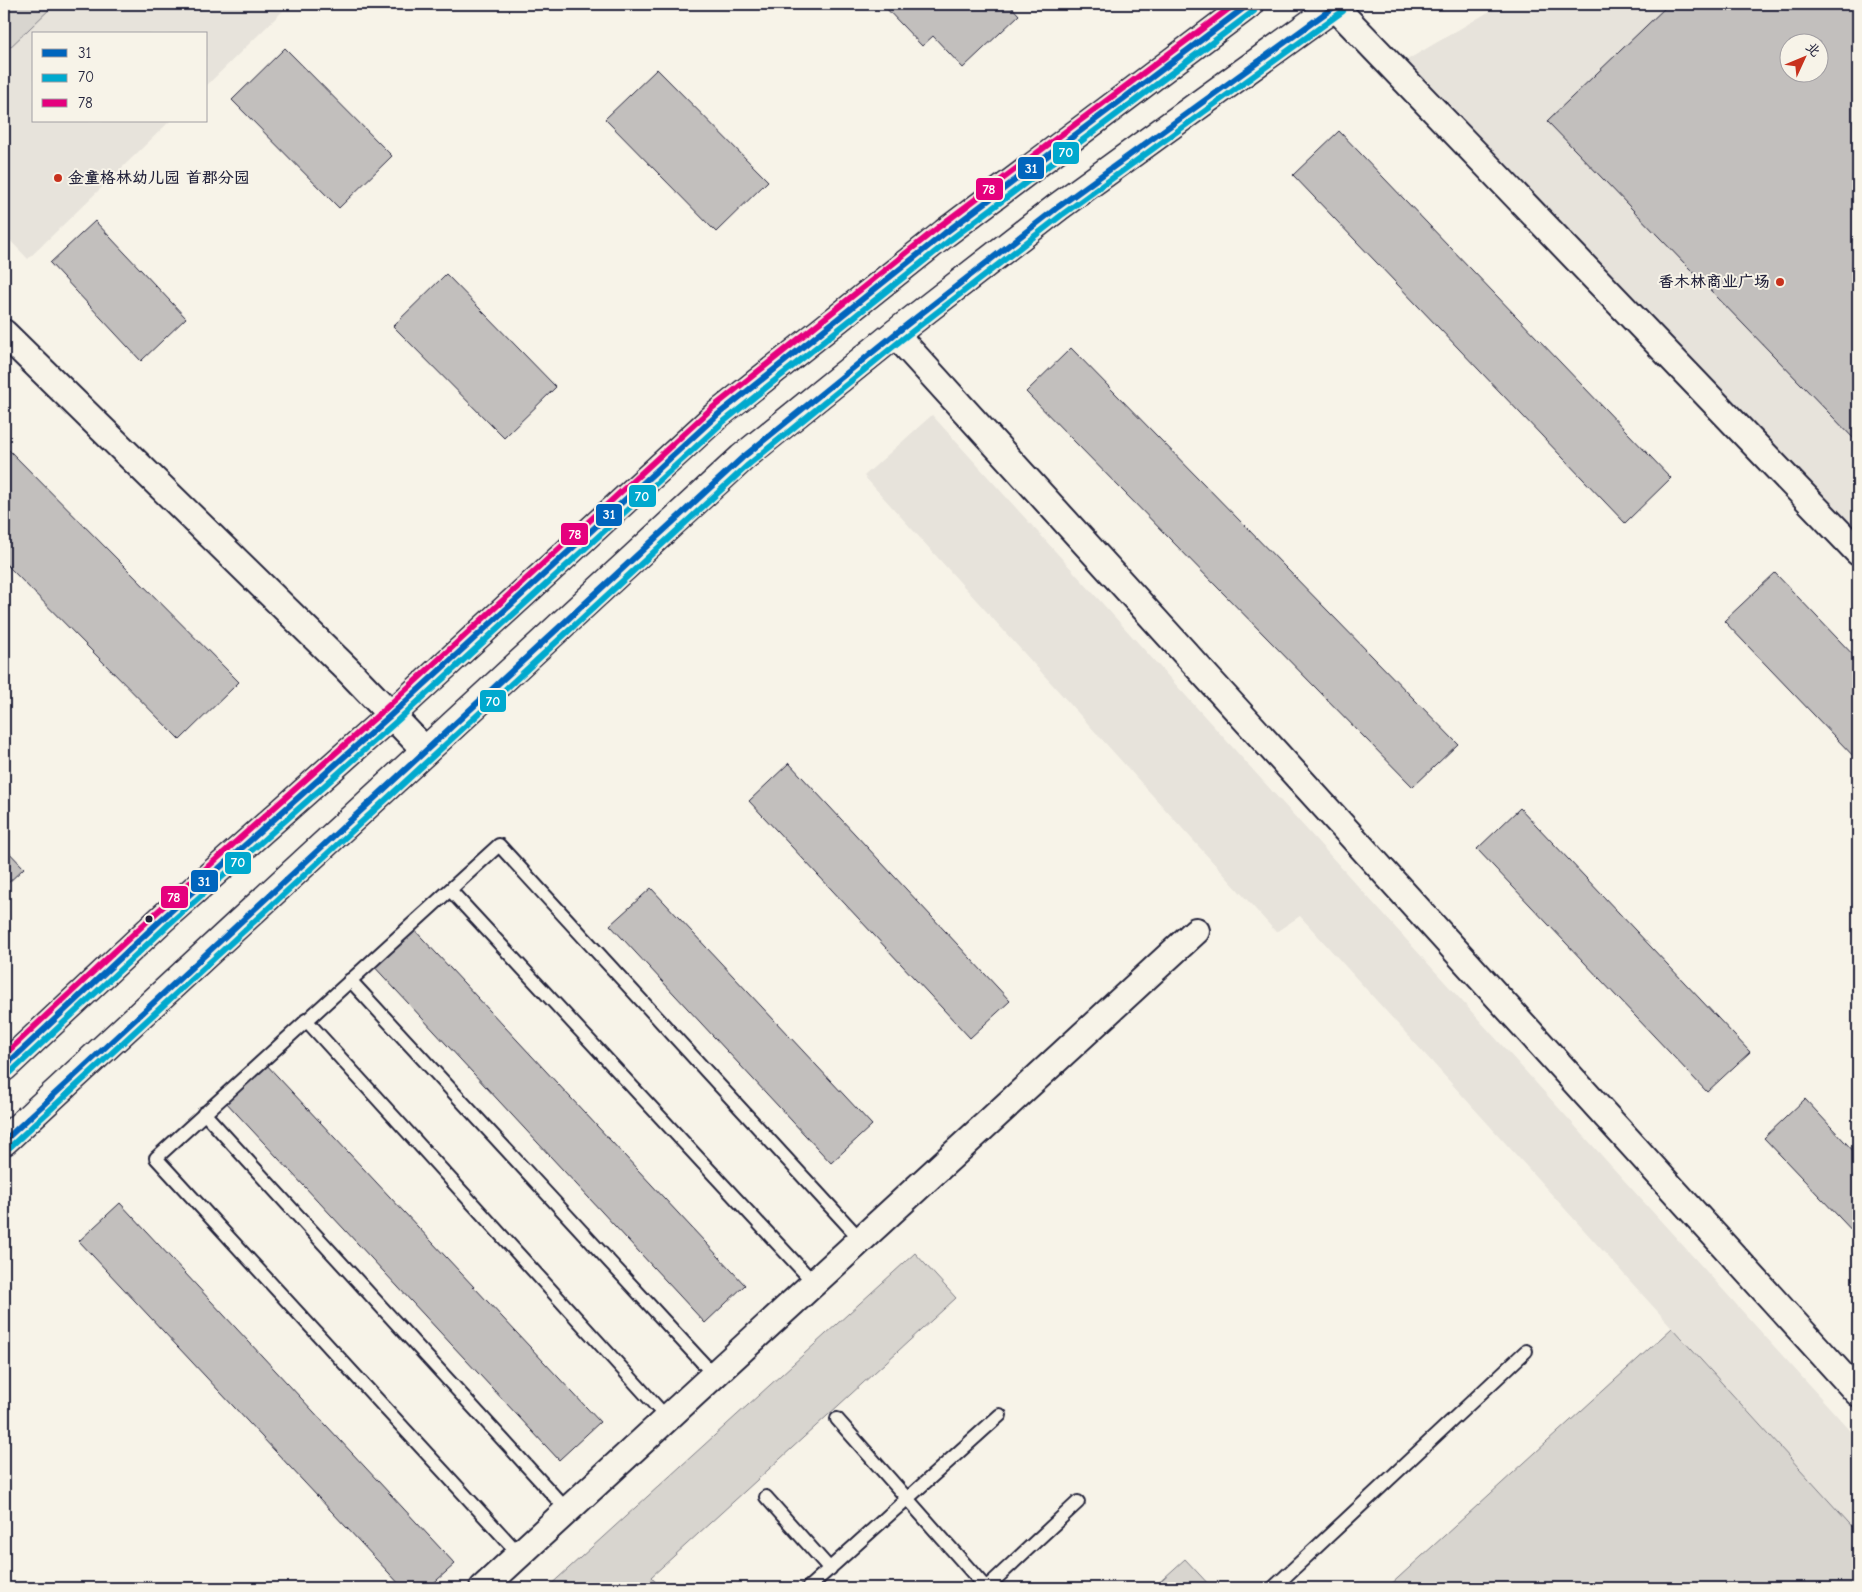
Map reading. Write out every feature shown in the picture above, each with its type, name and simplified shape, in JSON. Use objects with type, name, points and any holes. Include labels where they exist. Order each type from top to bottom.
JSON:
[{"type":"main road","points":[[4,1067],[162,919],[391,715],[716,416],[945,233],[1249,4]]},
{"type":"main road","points":[[4,1141],[742,458],[895,334],[1058,207],[1335,5]]},
{"type":"street","points":[[1335,5],[1858,552]]},
{"type":"street","points":[[4,333],[347,669],[425,750]]},
{"type":"street","points":[[895,334],[1858,1393]]},
{"type":"street","points":[[482,1588],[1196,931]]},
{"type":"lane","points":[[519,1554],[156,1158],[306,1020],[499,845],[861,1240]]},
{"type":"lane","points":[[450,890],[814,1283]]},
{"type":"lane","points":[[350,980],[714,1376]]},
{"type":"lane","points":[[306,1020],[667,1418]]},
{"type":"lane","points":[[204,1114],[567,1510]]},
{"type":"lane","points":[[1273,1588],[1526,1351]]},
{"type":"lane","points":[[808,1588],[1000,1414]]},
{"type":"lane","points":[[837,1419],[986,1588],[1078,1502]]},
{"type":"lane","points":[[766,1497],[830,1569]]},
{"type":"shaded area","name":"金童格林幼儿园 首郡分园","points":[[4,4],[290,4],[208,84],[208,32],[32,32],[32,122],[169,122],[28,259],[4,234]]},
{"type":"shaded area","points":[[4,4],[55,4],[4,53]]},
{"type":"shaded area","points":[[1502,4],[1858,4],[1858,552],[1390,70]]},
{"type":"shaded area","points":[[932,415],[1858,1439],[1858,1533],[1300,916],[1276,932],[864,476]]},
{"type":"shaded area","points":[[915,1253],[956,1298],[651,1577],[661,1588],[547,1588]]},
{"type":"shaded area","points":[[1672,1328],[1858,1533],[1858,1588],[1387,1588]]},
{"type":"shaded area","points":[[1185,1559],[1212,1588],[1153,1588]]},
{"type":"building","points":[[541,4],[554,4],[548,10]]},
{"type":"building","points":[[882,4],[1009,4],[1019,15],[963,68],[933,36],[922,46]]},
{"type":"building","name":"香木林商业广场","points":[[1669,4],[1858,4],[1858,443],[1547,121]]},
{"type":"building","points":[[285,48],[392,156],[339,208],[232,100]]},
{"type":"building","points":[[657,69],[768,181],[716,232],[605,119]]},
{"type":"building","points":[[1339,131],[1671,478],[1625,523],[1293,175]]},
{"type":"building","points":[[95,221],[186,318],[141,361],[50,263]]},
{"type":"building","points":[[446,274],[556,387],[504,438],[393,326]]},
{"type":"building","points":[[1071,348],[1458,744],[1413,787],[1026,392]]},
{"type":"building","points":[[4,445],[239,682],[180,740],[4,562]]},
{"type":"building","points":[[1775,573],[1858,660],[1858,761],[1724,621]]},
{"type":"building","points":[[789,763],[1010,1001],[970,1038],[749,801]]},
{"type":"building","points":[[1520,808],[1750,1052],[1707,1092],[1477,849]]},
{"type":"building","points":[[4,847],[24,868],[4,887]]},
{"type":"building","points":[[651,888],[872,1125],[831,1163],[610,925]]},
{"type":"building","points":[[410,925],[745,1285],[705,1323],[370,962]]},
{"type":"building","points":[[264,1062],[600,1422],[559,1460],[224,1100]]},
{"type":"building","points":[[1805,1099],[1858,1156],[1858,1237],[1764,1138]]},
{"type":"building","points":[[120,1203],[455,1564],[428,1588],[403,1588],[79,1241]]},
{"type":"transit line","name":"78","points":[[4,1055],[156,913],[385,709],[711,409],[940,226],[1235,4]]},
{"type":"transit line","name":"31","points":[[4,1067],[162,919],[391,715],[716,416],[945,233],[1249,4]]},
{"type":"transit line","name":"31","points":[[4,1141],[742,458],[895,334],[1058,207],[1338,4]]},
{"type":"transit line","name":"70","points":[[10,1073],[168,925],[397,721],[722,423],[950,240],[1254,11]]},
{"type":"transit line","name":"70","points":[[10,1147],[748,465],[900,341],[1063,214],[1343,11]]},
{"type":"place","name":"金童格林幼儿园 首郡分园","points":[[58,178]]},
{"type":"place","name":"香木林商业广场","points":[[1780,282]]}]
